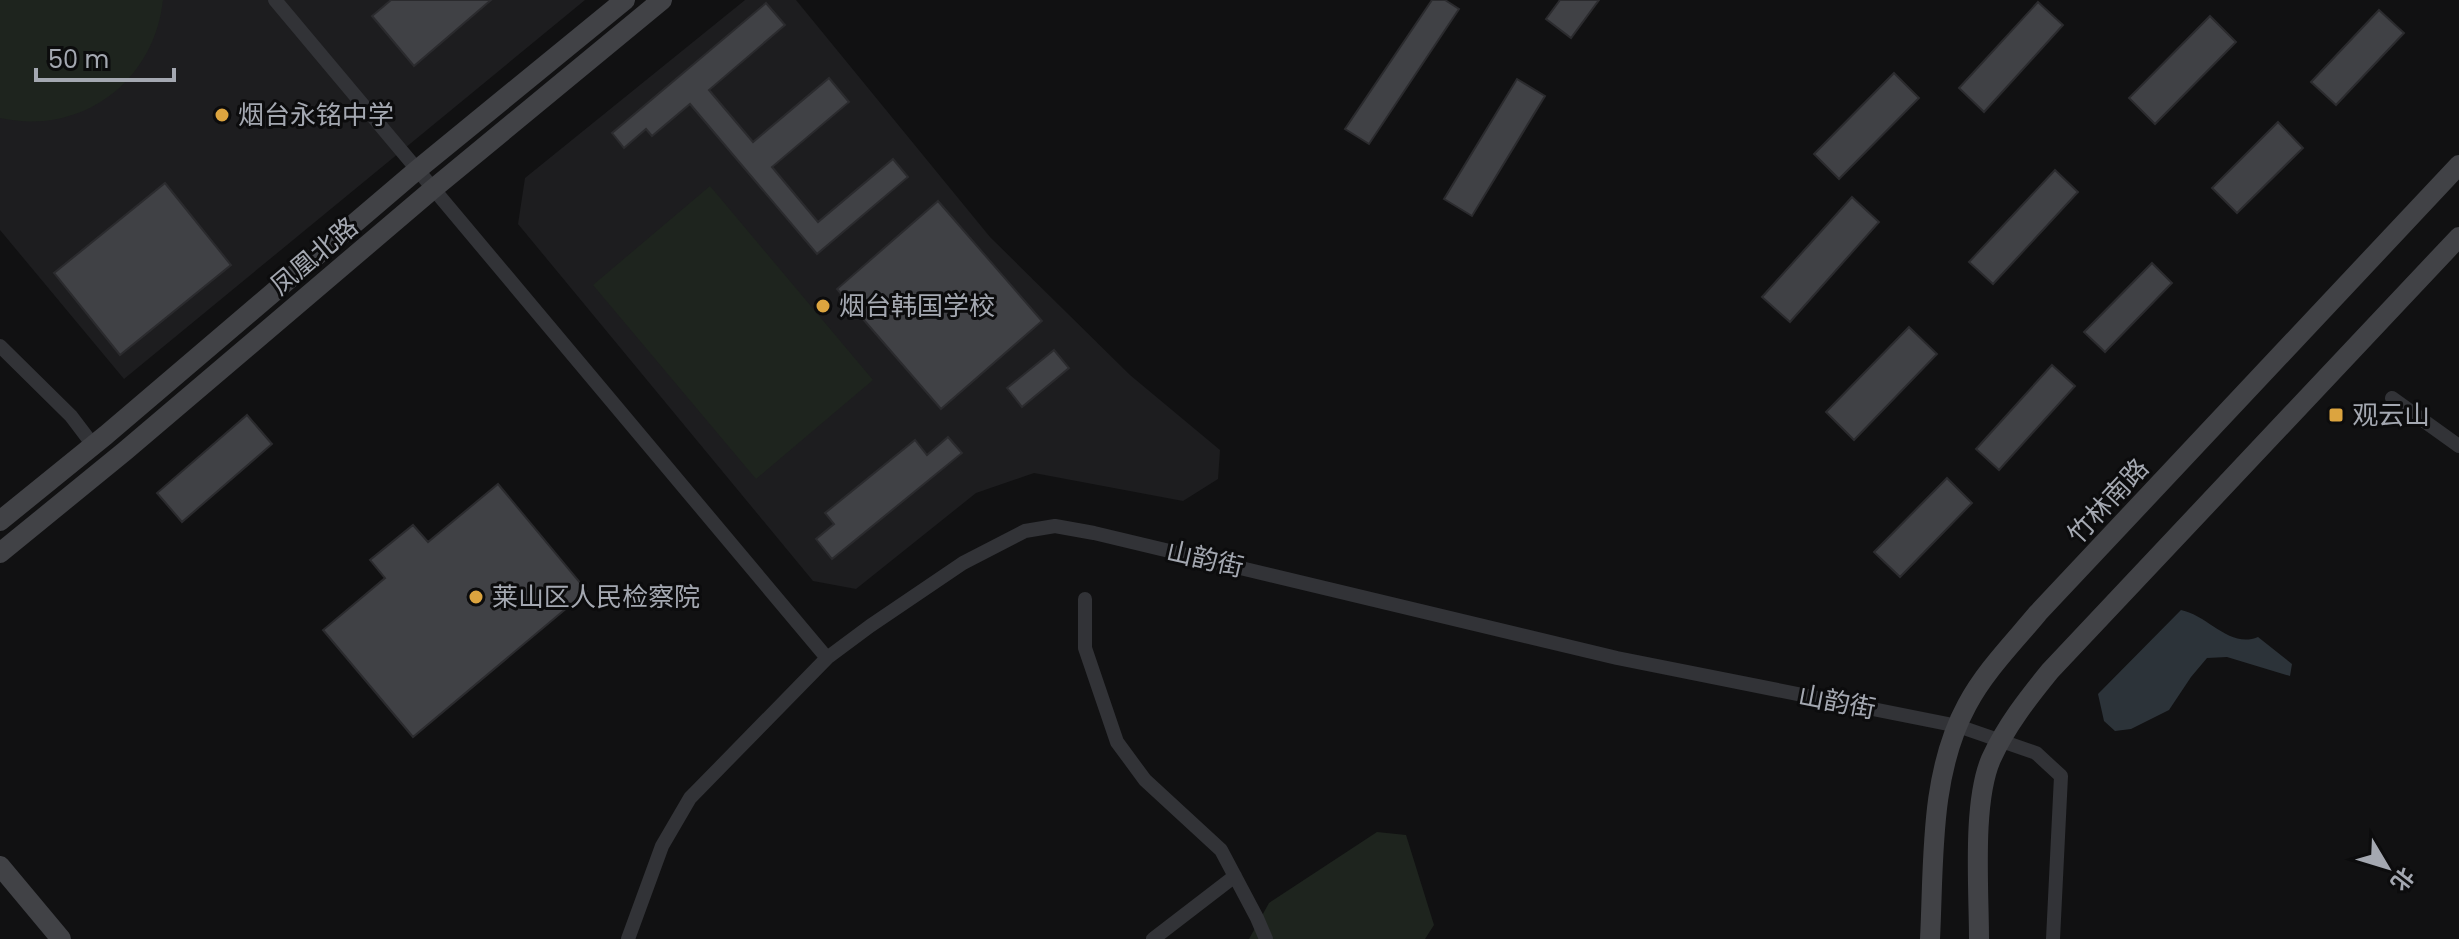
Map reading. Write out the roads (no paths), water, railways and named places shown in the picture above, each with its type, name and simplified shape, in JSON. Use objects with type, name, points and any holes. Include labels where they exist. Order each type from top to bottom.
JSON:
[{"type":"street","points":[[275,0],[827,658]]},
{"type":"street","name":"凤凰北路","points":[[0,521],[417,170],[625,0]]},
{"type":"street","name":"凤凰北路","points":[[0,553],[662,0]]},
{"type":"street","name":"竹林南路","points":[[1930,939],[1940,790],[1958,726],[1978,687],[2038,613],[2459,165]]},
{"type":"street","points":[[1979,939],[1979,823],[1986,776],[1990,761],[2028,699],[2050,671],[2459,237]]},
{"type":"street","points":[[0,346],[71,416],[93,445]]},
{"type":"street","points":[[2392,398],[2459,446]]},
{"type":"street","name":"山韵街","points":[[628,939],[662,846],[690,798],[827,658],[963,563],[1025,531],[1055,526],[1110,536],[1617,658],[1958,726],[2036,753],[2061,776],[2053,939]]},
{"type":"street","points":[[1085,599],[1085,648],[1117,742],[1145,780],[1221,850],[1266,939]]},
{"type":"street","points":[[0,866],[61,939]]},
{"type":"street","points":[[1153,939],[1235,876]]},
{"type":"place","name":"烟台永铭中学","points":[[222,115]]},
{"type":"place","name":"烟台韩国学校","points":[[823,306]]},
{"type":"place","name":"观云山","points":[[2336,415]]},
{"type":"place","name":"莱山区人民检察院","points":[[476,597]]}]
